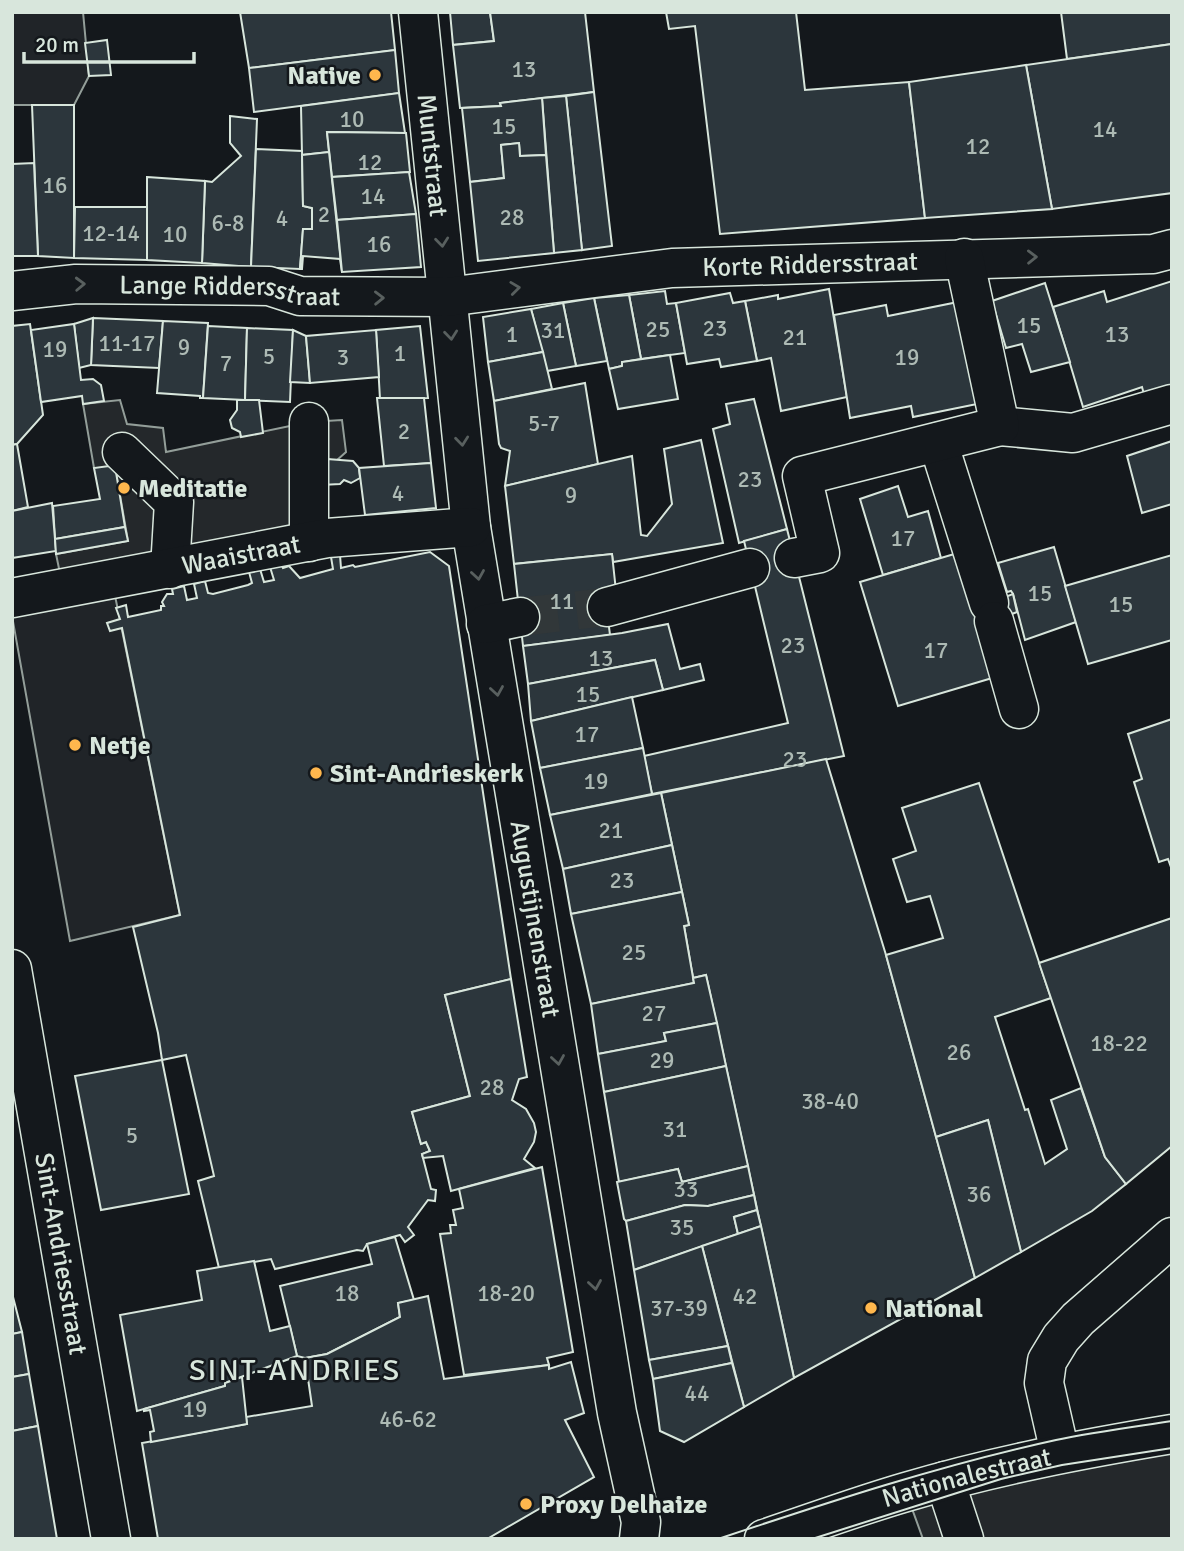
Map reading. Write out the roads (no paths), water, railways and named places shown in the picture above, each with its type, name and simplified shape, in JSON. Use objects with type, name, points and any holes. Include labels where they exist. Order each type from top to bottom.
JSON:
[{"type":"street","name":"Muntstraat","points":[[418,12],[447,297]]},
{"type":"street","name":"Korte Riddersstraat","points":[[447,297],[671,268],[1153,254],[1172,249]]},
{"type":"street","points":[[964,258],[1000,426]]},
{"type":"street","name":"Lange Riddersstraat","points":[[12,291],[76,284],[269,286],[300,296],[447,297]]},
{"type":"street","name":"Augustijnenstraat","points":[[447,297],[471,527],[503,620],[617,1413],[641,1522],[639,1539]]},
{"type":"street","points":[[794,558],[820,553],[802,475],[1000,426],[1073,433],[1172,404]]},
{"type":"street","points":[[309,422],[309,542]]},
{"type":"street","points":[[938,442],[992,612],[1019,709]]},
{"type":"street","points":[[122,452],[174,502],[170,569]]},
{"type":"street","name":"Waaistraat","points":[[12,598],[327,538],[471,527]]},
{"type":"street","points":[[607,607],[750,568]]},
{"type":"street","name":"Sint-Andriesstraat","points":[[12,969],[20,1060],[111,1539]]},
{"type":"street","points":[[1060,1453],[1044,1383],[1047,1361],[1060,1338],[1078,1319],[1172,1237]]},
{"type":"street","name":"Nationalestraat","points":[[764,1539],[946,1481],[1060,1453],[1172,1434]]},
{"type":"street","points":[[946,1481],[964,1539]]},
{"type":"tunnel","points":[[520,617],[607,607]]},
{"type":"tram line","points":[[718,1539],[843,1498],[970,1461],[1070,1437],[1172,1421]]},
{"type":"tram line","points":[[812,1539],[1001,1479],[1062,1465],[1172,1448]]},
{"type":"place","name":"Native","points":[[375,75]]},
{"type":"place","name":"Meditatie","points":[[124,488]]},
{"type":"place","name":"Netje","points":[[75,745]]},
{"type":"place","name":"Sint-Andrieskerk","points":[[316,773]]},
{"type":"place","name":"National","points":[[871,1308]]},
{"type":"place","name":"Proxy Delhaize","points":[[526,1504]]},
{"type":"district","name":"SINT-ANDRIES","points":[[295,1370]]}]
